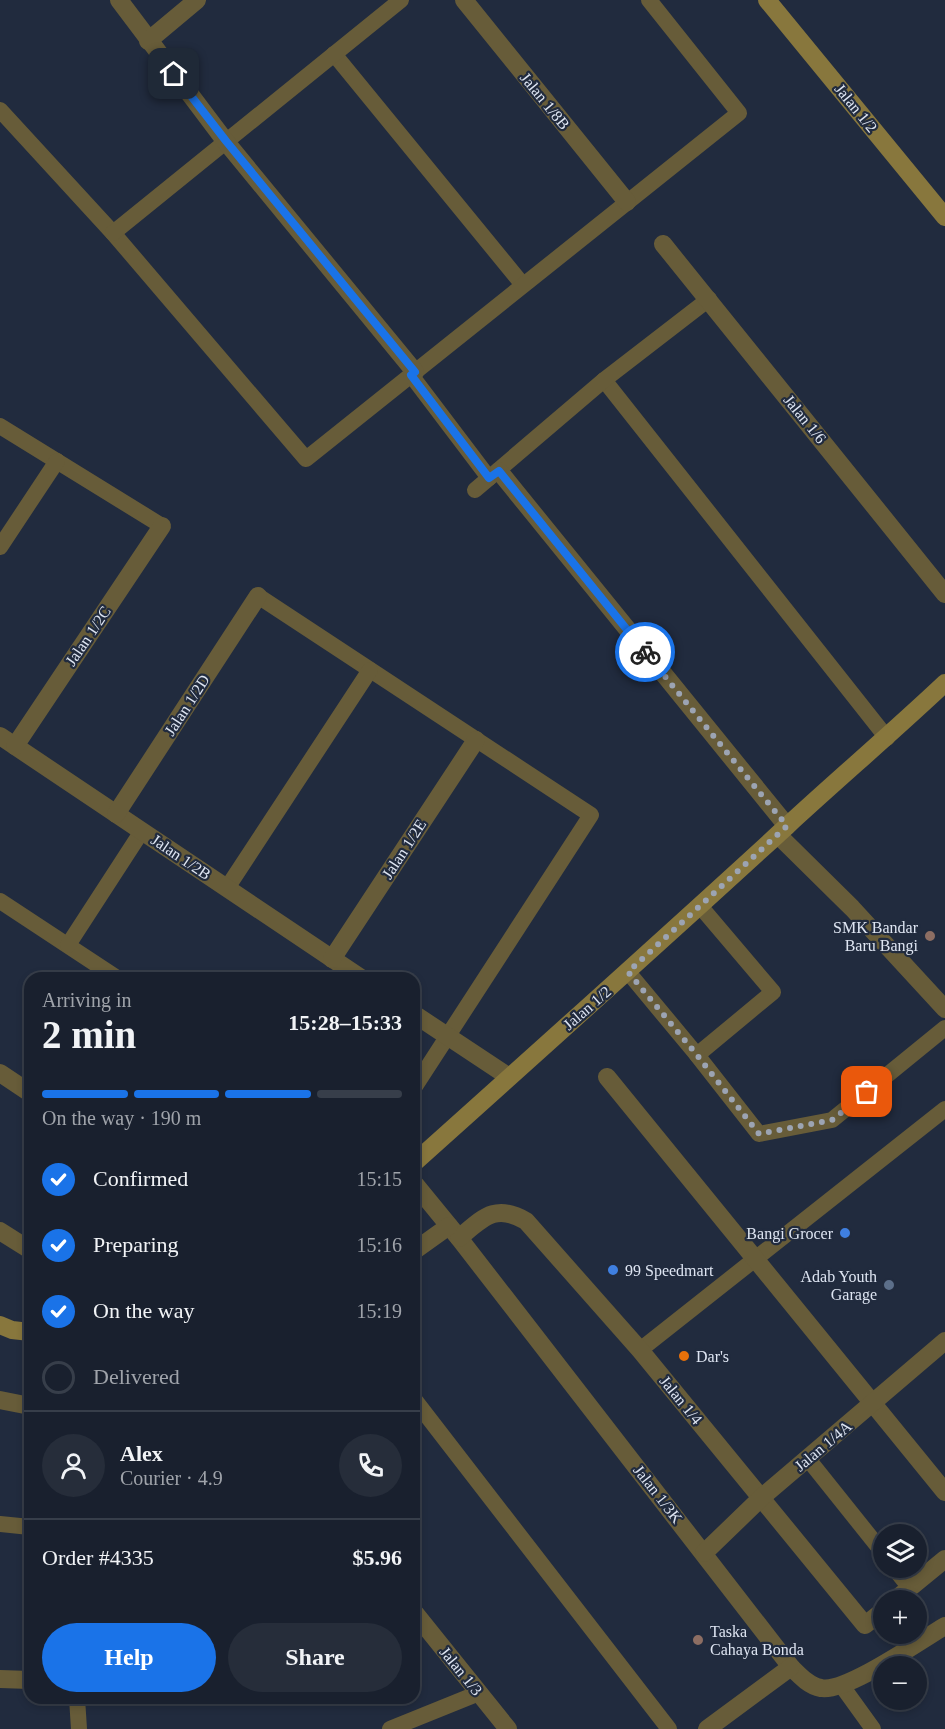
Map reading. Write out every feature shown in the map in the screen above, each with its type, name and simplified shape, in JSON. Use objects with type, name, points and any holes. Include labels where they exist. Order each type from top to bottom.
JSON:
[{"type":"street","points":[[118,0],[226,141],[413,374]]},
{"type":"street","points":[[148,41],[197,0]]},
{"type":"street","name":"Jalan 1/8B","points":[[464,0],[627,202]]},
{"type":"street","name":"Jalan 1/2","points":[[767,0],[945,217]]},
{"type":"street","name":"Jalan 1/6","points":[[663,244],[945,594]]},
{"type":"street","points":[[494,475],[782,831],[945,1009]]},
{"type":"street","name":"Jalan 1/2C","points":[[7,741],[162,526]]},
{"type":"street","name":"Jalan 1/2D","points":[[116,814],[258,596]]},
{"type":"street","name":"Jalan 1/2","points":[[420,1158],[887,738],[945,683]]},
{"type":"street","name":"Jalan 1/2E","points":[[332,958],[476,740]]},
{"type":"street","name":"Jalan 1/2B","points":[[7,741],[352,972]]},
{"type":"street","points":[[420,1018],[509,1077]]},
{"type":"street","points":[[0,1073],[24,1089]]},
{"type":"street","points":[[607,1077],[945,1492]]},
{"type":"street","name":"Jalan 1/3K","points":[[420,1190],[791,1667],[805,1680],[822,1689],[842,1686]]},
{"type":"street","name":"Jalan 1/4","points":[[420,1248],[493,1214],[505,1212],[526,1221],[640,1350],[865,1625],[873,1619]]},
{"type":"street","points":[[0,1231],[24,1246]]},
{"type":"street","points":[[0,1325],[24,1331]]},
{"type":"street","name":"Jalan 1/4A","points":[[704,1553],[761,1498],[874,1404],[945,1341]]},
{"type":"street","points":[[0,1400],[24,1405]]},
{"type":"street","points":[[908,1590],[945,1559]]},
{"type":"street","name":"Jalan 1/3","points":[[420,1619],[508,1729]]},
{"type":"street","points":[[842,1686],[945,1626]]},
{"type":"street","points":[[707,1729],[791,1667]]},
{"type":"street","points":[[0,1679],[24,1680]]},
{"type":"lane","points":[[113,233],[401,0]]},
{"type":"lane","points":[[0,111],[113,233],[306,459],[739,113],[649,0]]},
{"type":"lane","points":[[334,54],[523,285]]},
{"type":"lane","points":[[475,490],[604,380],[709,299]]},
{"type":"lane","points":[[413,374],[494,475]]},
{"type":"lane","points":[[604,380],[887,738]]},
{"type":"lane","points":[[0,426],[162,526]]},
{"type":"lane","points":[[0,548],[57,461]]},
{"type":"lane","points":[[258,596],[591,815],[420,1079]]},
{"type":"lane","points":[[227,888],[370,670]]},
{"type":"lane","points":[[68,945],[142,831]]},
{"type":"lane","points":[[0,901],[108,972]]},
{"type":"lane","points":[[697,1055],[772,992],[700,906]]},
{"type":"lane","points":[[628,972],[759,1134],[832,1120],[945,1028]]},
{"type":"lane","points":[[640,1350],[945,1108]]},
{"type":"lane","points":[[420,1408],[669,1729]]},
{"type":"lane","points":[[808,1459],[873,1540]]},
{"type":"lane","points":[[0,1524],[24,1526]]},
{"type":"lane","points":[[902,1578],[910,1588]]},
{"type":"lane","points":[[842,1686],[873,1729]]},
{"type":"lane","points":[[390,1729],[479,1693]]},
{"type":"lane","points":[[78,1704],[79,1729]]},
{"type":"way so far","points":[[645,652],[787,826],[628,972],[759,1134],[832,1120],[867,1092]]},
{"type":"place","name":"SMK Bandar Baru Bangi","points":[[930,936]]},
{"type":"place","name":"Bangi Grocer","points":[[845,1233]]},
{"type":"place","name":"99 Speedmart","points":[[613,1270]]},
{"type":"place","name":"Adab Youth Garage","points":[[889,1285]]},
{"type":"place","name":"Dar's","points":[[684,1356]]},
{"type":"place","name":"Taska Cahaya Bonda","points":[[698,1640]]},
{"type":"route","points":[[174,74],[415,372],[411,375],[489,478],[499,471],[645,652]]}]
